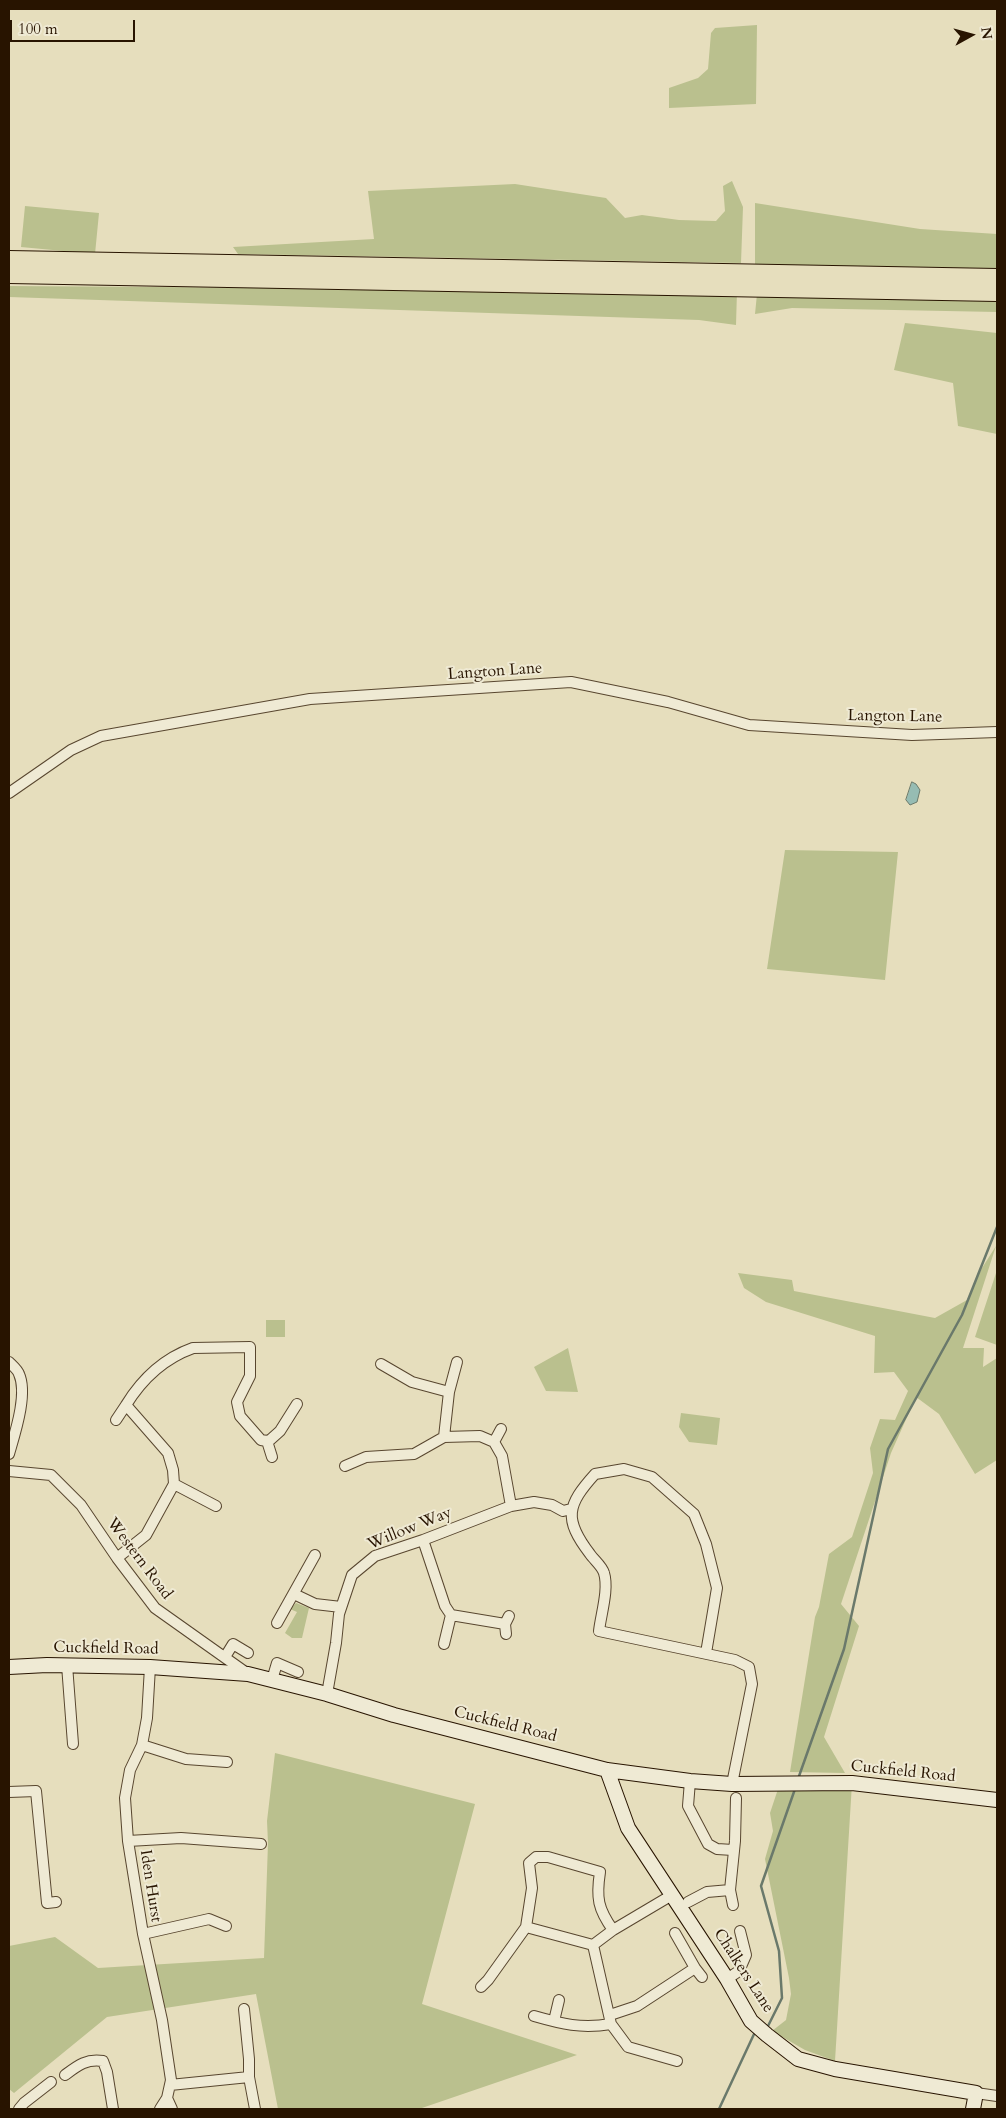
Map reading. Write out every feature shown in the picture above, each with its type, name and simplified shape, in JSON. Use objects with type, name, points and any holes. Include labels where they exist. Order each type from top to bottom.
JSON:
[{"type":"highway","points":[[9,260],[997,278]]},
{"type":"highway","points":[[9,274],[997,292]]},
{"type":"street","name":"Langton Lane","points":[[9,793],[71,750],[101,736],[310,699],[562,682],[582,683],[668,702],[749,725],[912,736],[997,732]]},
{"type":"street","points":[[116,1420],[136,1388],[148,1375],[185,1351],[202,1347],[254,1347],[250,1376],[237,1402],[238,1411],[261,1440],[270,1440],[280,1431],[293,1405]]},
{"type":"street","points":[[9,1362],[19,1373],[22,1396],[19,1419],[9,1454]]},
{"type":"street","points":[[444,1437],[448,1392],[457,1362]]},
{"type":"street","points":[[381,1364],[412,1382],[448,1392]]},
{"type":"street","points":[[117,1558],[146,1535],[174,1484],[173,1470],[168,1453],[126,1404]]},
{"type":"street","points":[[494,1442],[501,1429]]},
{"type":"street","points":[[345,1466],[366,1457],[414,1454],[444,1437],[480,1436],[494,1442],[502,1456],[511,1506]]},
{"type":"street","points":[[267,1441],[272,1457]]},
{"type":"street","points":[[706,1653],[717,1588],[706,1544],[694,1514],[652,1477],[624,1469],[595,1474],[580,1491],[571,1509],[572,1522],[579,1540],[604,1571],[605,1586],[599,1631],[706,1653],[735,1660],[749,1667],[752,1684],[732,1784]]},
{"type":"street","name":"Western Road","points":[[9,1471],[51,1475],[81,1505],[154,1608],[248,1674]]},
{"type":"street","points":[[174,1484],[216,1506]]},
{"type":"street","name":"Willow Way","points":[[327,1694],[341,1607],[352,1575],[375,1556],[423,1540],[511,1506],[534,1502],[552,1505],[563,1510],[571,1509]]},
{"type":"street","points":[[423,1540],[445,1606],[451,1615],[507,1624]]},
{"type":"street","points":[[277,1623],[315,1556]]},
{"type":"street","points":[[294,1594],[315,1604],[341,1607]]},
{"type":"street","points":[[444,1644],[451,1615]]},
{"type":"street","points":[[225,1657],[233,1644],[248,1653]]},
{"type":"street","points":[[272,1680],[277,1663],[298,1672]]},
{"type":"street","points":[[67,1666],[73,1744]]},
{"type":"street","name":"Cuckfield Road","points":[[9,1667],[150,1667],[248,1674],[327,1694],[394,1715],[607,1770],[690,1781],[732,1784],[852,1783],[997,1800]]},
{"type":"street","name":"Iden Hurst","points":[[150,1667],[147,1718],[142,1745],[130,1770],[125,1798],[128,1841],[143,1934],[157,1997],[171,2080],[167,2098],[160,2109]]},
{"type":"street","points":[[142,1745],[186,1759],[227,1762]]},
{"type":"street","name":"Chalkers Lane","points":[[607,1770],[628,1828],[727,1979],[751,2021],[798,2059],[835,2069],[976,2093]]},
{"type":"street","points":[[690,1781],[688,1806],[708,1844],[717,1849],[733,1850]]},
{"type":"street","points":[[9,1792],[36,1791],[47,1903],[56,1902]]},
{"type":"street","points":[[733,1905],[730,1890],[736,1798]]},
{"type":"street","points":[[128,1841],[181,1838],[261,1844]]},
{"type":"street","points":[[481,1987],[526,1927],[532,1888],[529,1863],[536,1857],[548,1857],[600,1872],[597,1893],[602,1914],[613,1930]]},
{"type":"street","points":[[688,1902],[707,1892],[730,1890]]},
{"type":"street","points":[[593,1945],[613,1930],[672,1895]]},
{"type":"street","points":[[143,1934],[209,1919],[226,1926]]},
{"type":"street","points":[[526,1927],[593,1945]]},
{"type":"street","points":[[727,1979],[739,1971],[746,1956],[740,1931]]},
{"type":"street","points":[[675,1933],[695,1968],[702,1976]]},
{"type":"street","points":[[593,1945],[610,2020],[628,2047],[677,2060]]},
{"type":"street","points":[[534,2016],[589,2028],[637,2006],[695,1968]]},
{"type":"street","points":[[554,2021],[559,2000]]},
{"type":"street","points":[[244,2009],[249,2077],[255,2109]]},
{"type":"street","points":[[64,2075],[84,2061],[94,2059],[103,2061],[108,2072],[112,2109]]},
{"type":"street","points":[[170,2085],[249,2077]]},
{"type":"street","points":[[19,2109],[51,2082]]},
{"type":"street","points":[[973,2109],[976,2093],[997,2096]]},
{"type":"street","points":[[167,2098],[172,2109]]},
{"type":"green space","points":[[757,25],[756,104],[669,108],[669,88],[698,78],[708,69],[711,33],[715,28]]},
{"type":"green space","points":[[732,181],[743,207],[741,263],[238,254],[233,247],[374,239],[368,191],[515,184],[606,198],[625,218],[642,215],[679,220],[716,221],[725,211],[723,186]]},
{"type":"green space","points":[[755,203],[920,229],[997,234],[997,268],[923,269],[755,266]]},
{"type":"green space","points":[[25,206],[99,213],[95,254],[21,247]]},
{"type":"green space","points":[[9,286],[737,291],[736,325],[699,320],[9,297]]},
{"type":"green space","points":[[757,294],[997,301],[997,312],[792,308],[755,314]]},
{"type":"green space","points":[[905,323],[997,333],[997,434],[958,426],[953,383],[894,370]]},
{"type":"green space","points":[[785,850],[898,852],[885,980],[767,969]]},
{"type":"green space","points":[[996,1246],[963,1348],[984,1348],[983,1367],[997,1358],[997,1460],[975,1474],[939,1414],[916,1397],[891,1453],[841,1604],[859,1626],[824,1737],[845,1773],[790,1772],[815,1617],[819,1607],[829,1554],[852,1537],[873,1473],[870,1448],[880,1419],[895,1420],[908,1391],[894,1372],[874,1373],[875,1336],[766,1302],[744,1288],[738,1273],[792,1280],[794,1291],[935,1318],[967,1300],[982,1268]]},
{"type":"green space","points":[[997,1270],[997,1345],[975,1337]]},
{"type":"green space","points":[[266,1320],[285,1320],[285,1337],[266,1337]]},
{"type":"green space","points":[[568,1348],[578,1392],[546,1391],[534,1367]]},
{"type":"green space","points":[[681,1413],[720,1418],[717,1445],[689,1442],[679,1427]]},
{"type":"green space","points":[[296,1603],[309,1608],[302,1638],[292,1638],[285,1633],[297,1612],[290,1609]]},
{"type":"green space","points":[[275,1753],[475,1804],[422,2004],[577,2055],[419,2109],[278,2109],[256,1994],[107,2017],[14,2093],[9,2089],[9,1946],[55,1937],[98,1968],[264,1958],[267,1821]]},
{"type":"green space","points":[[780,1783],[852,1783],[835,2061],[805,2050],[772,2031],[786,2020],[791,1994],[765,1859],[773,1831],[770,1813]]},
{"type":"water","points":[[912,782],[920,790],[917,802],[910,805],[906,800]]},
{"type":"waterway","points":[[798,1779],[844,1649],[888,1449],[962,1315],[997,1227]]},
{"type":"waterway","points":[[768,2026],[782,1998],[779,1951],[761,1886],[795,1789]]},
{"type":"waterway","points":[[719,2109],[755,2032]]}]
